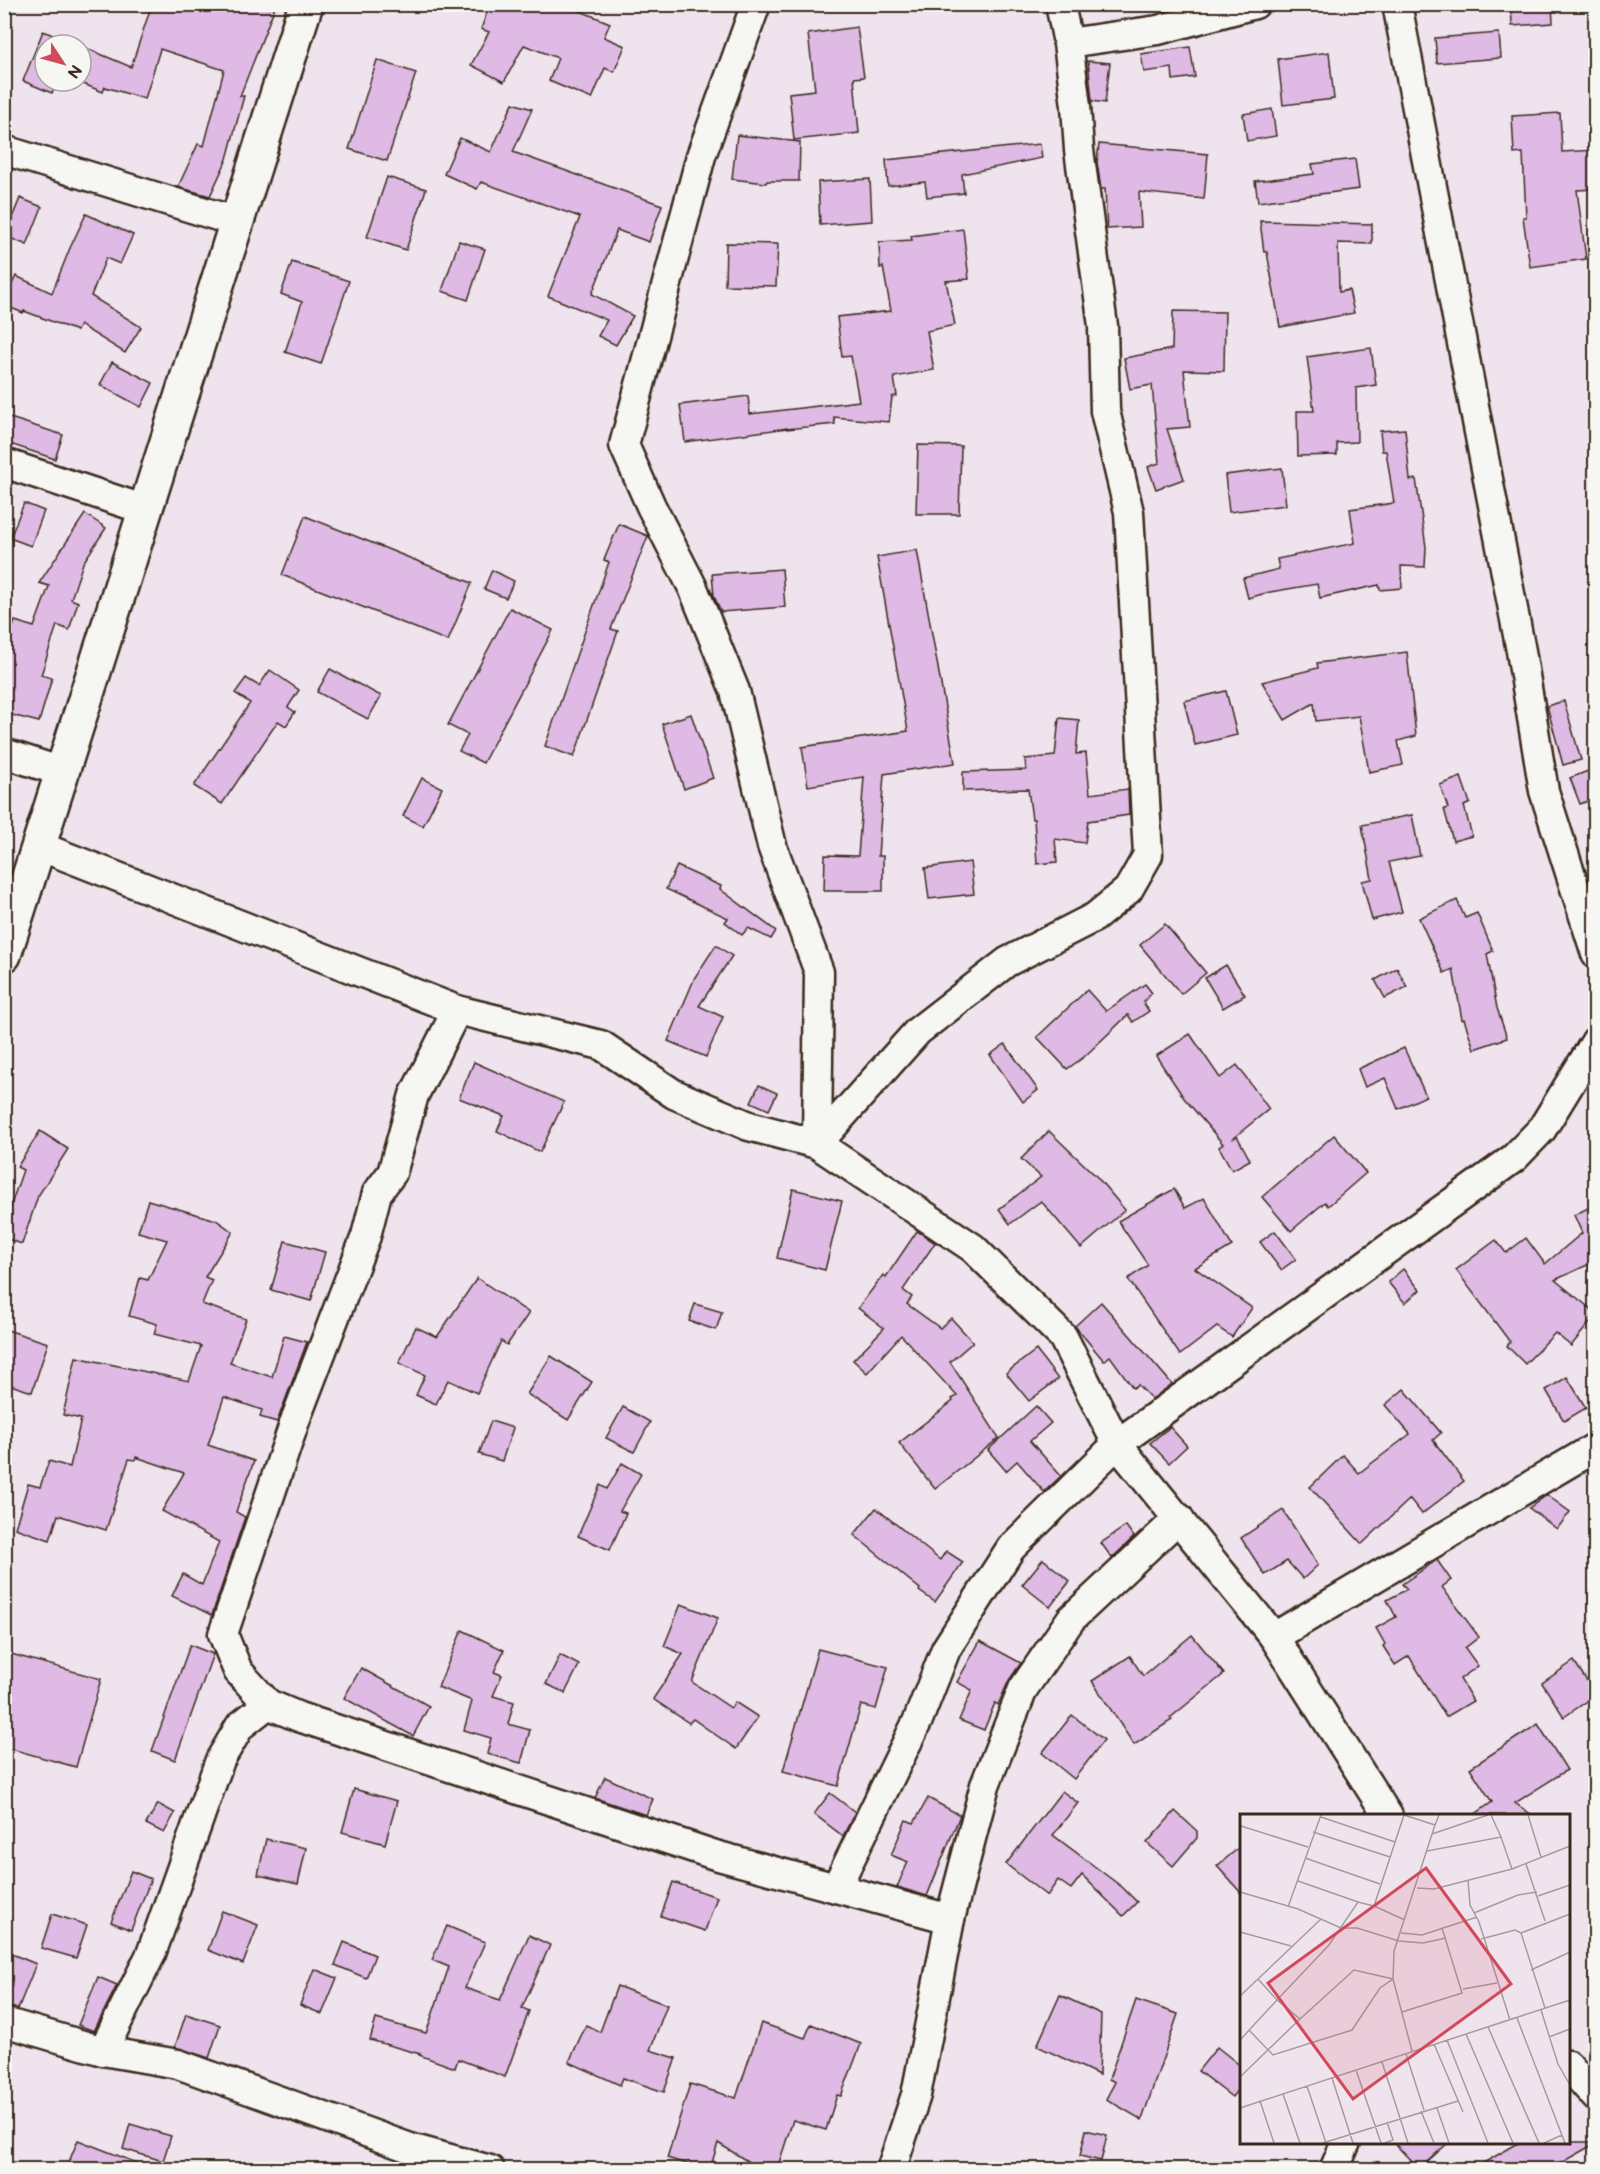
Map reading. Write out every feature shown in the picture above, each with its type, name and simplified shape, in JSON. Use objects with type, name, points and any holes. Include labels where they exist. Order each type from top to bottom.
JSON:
[{"type":"main road","points":[[4,955],[306,4]]},
{"type":"street","points":[[756,4],[701,156],[624,445],[651,506],[693,588],[735,691],[772,846],[819,972],[817,1144]]},
{"type":"street","points":[[817,1144],[918,1031],[1007,962],[1095,917],[1128,890],[1148,855],[1130,512],[1105,411],[1103,326],[1079,150],[1068,43],[1060,4]]},
{"type":"street","points":[[1068,43],[1158,30],[1255,4]]},
{"type":"street","points":[[1397,4],[1521,651],[1544,791],[1596,954]]},
{"type":"street","points":[[4,150],[237,222]]},
{"type":"street","points":[[4,463],[146,510]]},
{"type":"street","points":[[4,753],[62,772]]},
{"type":"street","points":[[39,846],[457,1010],[601,1045],[674,1094],[749,1126],[817,1144],[973,1248],[1063,1337],[1117,1444],[1274,1637],[1387,1814]]},
{"type":"street","points":[[457,1010],[414,1095],[392,1173],[377,1193],[366,1236],[296,1418],[223,1634],[238,1671],[268,1704],[299,1717],[715,1855],[950,1919]]},
{"type":"street","points":[[836,1888],[918,1720],[946,1649],[1011,1548],[1117,1444],[1514,1158],[1542,1128],[1596,1041]]},
{"type":"street","points":[[1274,1637],[1596,1448]]},
{"type":"street","points":[[891,2169],[916,2095],[950,1919],[985,1785],[1023,1689],[1071,1620],[1179,1518]]},
{"type":"street","points":[[103,2051],[151,1954],[220,1760],[240,1726],[268,1704]]},
{"type":"street","points":[[4,2022],[103,2051],[178,2064],[410,2148],[490,2169]]},
{"type":"street","points":[[1570,2066],[1596,2097]]},
{"type":"street","points":[[1334,2169],[1345,2144]]},
{"type":"building","points":[[152,4],[276,4],[240,96],[244,96],[227,159],[210,196],[178,187],[198,144],[204,146],[224,70],[160,49],[145,99],[105,87],[103,92],[93,88],[93,51],[131,67]]},
{"type":"building","points":[[490,4],[563,4],[610,23],[604,37],[625,46],[614,72],[605,68],[592,99],[549,81],[558,58],[524,45],[504,82],[471,65],[489,32],[481,29]]},
{"type":"building","points":[[1511,4],[1552,4],[1553,23],[1512,26]]},
{"type":"building","points":[[857,27],[864,77],[854,78],[859,133],[794,140],[789,93],[815,90],[808,34]]},
{"type":"building","points":[[1499,33],[1501,58],[1437,63],[1435,38]]},
{"type":"building","points":[[1190,47],[1195,77],[1173,80],[1172,68],[1144,72],[1141,54]]},
{"type":"building","points":[[1329,52],[1334,99],[1283,105],[1278,59]]},
{"type":"building","points":[[33,56],[33,85],[23,81]]},
{"type":"building","points":[[377,60],[416,73],[387,161],[349,149]]},
{"type":"building","points":[[1088,61],[1110,63],[1105,103],[1092,101]]},
{"type":"building","points":[[513,103],[532,109],[513,152],[662,205],[649,242],[617,230],[592,294],[633,316],[616,345],[598,336],[607,320],[548,296],[580,217],[481,182],[477,189],[444,174],[460,138],[491,152]]},
{"type":"building","points":[[1272,109],[1276,136],[1247,141],[1243,114]]},
{"type":"building","points":[[1560,113],[1562,152],[1596,150],[1596,189],[1577,190],[1586,259],[1530,267],[1523,217],[1526,217],[1523,153],[1514,154],[1512,116]]},
{"type":"building","points":[[737,135],[800,142],[799,181],[767,181],[766,183],[732,179]]},
{"type":"building","points":[[1040,144],[1042,158],[962,174],[964,193],[927,197],[925,182],[888,186],[886,160]]},
{"type":"building","points":[[1099,144],[1208,154],[1204,199],[1139,192],[1141,227],[1107,229],[1105,189],[1101,189],[1097,162]]},
{"type":"building","points":[[1355,159],[1359,189],[1258,202],[1255,181],[1314,174],[1312,164]]},
{"type":"building","points":[[387,177],[426,189],[406,250],[367,237]]},
{"type":"building","points":[[870,179],[872,221],[820,225],[818,182]]},
{"type":"building","points":[[20,198],[42,207],[27,245],[5,236]]},
{"type":"building","points":[[86,214],[133,235],[120,264],[106,258],[91,296],[141,327],[125,353],[80,325],[77,331],[4,305],[4,300],[16,276],[52,293]]},
{"type":"building","points":[[1260,221],[1372,224],[1372,244],[1338,243],[1339,292],[1349,290],[1354,313],[1280,327],[1267,252],[1264,252]]},
{"type":"building","points":[[963,229],[969,279],[946,281],[955,325],[927,331],[934,370],[894,377],[897,396],[892,397],[889,422],[834,417],[835,424],[685,442],[680,405],[748,396],[750,414],[859,401],[851,356],[842,357],[837,317],[891,311],[883,267],[880,268],[879,242],[912,240],[911,236]]},
{"type":"building","points":[[459,241],[485,249],[468,300],[442,291]]},
{"type":"building","points":[[726,243],[778,244],[776,286],[725,285]]},
{"type":"building","points":[[292,262],[349,281],[321,364],[285,352],[302,302],[281,294]]},
{"type":"building","points":[[1173,311],[1225,312],[1224,371],[1184,370],[1190,427],[1167,429],[1184,479],[1156,489],[1148,467],[1159,463],[1152,385],[1130,389],[1124,358],[1172,349]]},
{"type":"building","points":[[1371,348],[1376,385],[1356,388],[1357,442],[1337,443],[1337,455],[1298,456],[1297,411],[1314,411],[1307,357]]},
{"type":"building","points":[[112,362],[153,383],[141,407],[100,385]]},
{"type":"building","points":[[4,416],[63,435],[55,459],[4,442]]},
{"type":"building","points":[[1405,429],[1410,480],[1416,479],[1426,547],[1425,567],[1401,566],[1402,588],[1380,590],[1379,585],[1320,598],[1317,584],[1248,598],[1243,578],[1279,569],[1277,559],[1355,543],[1350,509],[1394,503],[1386,451],[1382,451],[1380,431]]},
{"type":"building","points":[[918,445],[961,446],[959,514],[916,514]]},
{"type":"building","points":[[1282,468],[1286,505],[1229,512],[1225,475]]},
{"type":"building","points":[[24,503],[44,511],[31,546],[10,538]]},
{"type":"building","points":[[85,514],[106,528],[83,563],[71,599],[78,602],[69,630],[57,625],[41,675],[52,678],[39,722],[4,713],[4,653],[15,621],[34,627],[49,586],[39,583]]},
{"type":"building","points":[[305,516],[472,583],[448,641],[282,575]]},
{"type":"building","points":[[619,524],[648,536],[611,629],[618,631],[574,757],[545,746],[609,562],[604,560]]},
{"type":"building","points":[[917,550],[955,763],[884,774],[878,856],[883,856],[883,891],[824,891],[825,855],[858,856],[864,777],[808,786],[802,747],[908,731],[877,557]]},
{"type":"building","points":[[782,569],[785,607],[721,612],[714,596],[712,574]]},
{"type":"building","points":[[492,570],[514,581],[506,598],[484,589]]},
{"type":"building","points":[[510,608],[553,630],[483,763],[459,751],[468,735],[448,725]]},
{"type":"building","points":[[1407,652],[1416,736],[1398,741],[1403,765],[1369,772],[1359,716],[1316,721],[1314,703],[1285,720],[1262,682],[1318,668],[1317,663]]},
{"type":"building","points":[[330,669],[381,696],[368,719],[317,692]]},
{"type":"building","points":[[270,670],[299,690],[288,707],[295,712],[286,726],[278,721],[222,804],[194,786],[250,703],[235,693],[246,678],[259,686]]},
{"type":"building","points":[[1226,691],[1237,735],[1195,745],[1184,701]]},
{"type":"building","points":[[1564,701],[1581,760],[1563,765],[1547,706]]},
{"type":"building","points":[[691,714],[713,778],[684,789],[662,724]]},
{"type":"building","points":[[1059,718],[1079,720],[1076,754],[1086,753],[1090,794],[1128,789],[1129,815],[1088,821],[1085,843],[1055,839],[1057,862],[1037,864],[1034,819],[1032,819],[1028,789],[963,791],[963,772],[1026,770],[1025,759],[1055,756]]},
{"type":"building","points":[[1588,771],[1596,791],[1596,798],[1580,804],[1570,778]]},
{"type":"building","points":[[1461,777],[1470,803],[1464,806],[1472,836],[1453,841],[1444,809],[1448,808],[1440,785]]},
{"type":"building","points":[[422,778],[442,788],[423,826],[403,816]]},
{"type":"building","points":[[1412,815],[1420,856],[1389,862],[1402,912],[1372,920],[1362,881],[1372,879],[1362,825]]},
{"type":"building","points":[[970,862],[974,894],[929,899],[925,868]]},
{"type":"building","points":[[677,866],[721,886],[720,889],[776,931],[771,939],[748,928],[742,935],[725,922],[728,918],[666,889]]},
{"type":"building","points":[[1457,900],[1465,918],[1477,913],[1493,951],[1487,954],[1497,1008],[1507,1038],[1474,1049],[1464,1019],[1462,1020],[1453,969],[1444,973],[1419,918]]},
{"type":"building","points":[[1165,924],[1206,973],[1181,994],[1140,945]]},
{"type":"building","points":[[716,945],[732,956],[699,1006],[723,1017],[706,1057],[668,1041],[695,977]]},
{"type":"building","points":[[1226,965],[1245,995],[1223,1008],[1205,978]]},
{"type":"building","points":[[1397,968],[1407,987],[1385,998],[1375,980]]},
{"type":"building","points":[[1145,984],[1152,993],[1143,1002],[1149,1011],[1133,1022],[1128,1015],[1084,1057],[1067,1069],[1037,1037],[1087,990],[1106,1011]]},
{"type":"building","points":[[1190,1034],[1220,1078],[1237,1065],[1269,1109],[1232,1139],[1237,1136],[1250,1160],[1232,1170],[1219,1147],[1223,1144],[1184,1098],[1156,1056]]},
{"type":"building","points":[[1005,1044],[1038,1090],[1023,1102],[990,1055]]},
{"type":"building","points":[[1404,1048],[1426,1096],[1398,1109],[1385,1078],[1365,1087],[1358,1069]]},
{"type":"building","points":[[474,1062],[564,1102],[540,1152],[497,1131],[504,1116],[459,1098]]},
{"type":"building","points":[[759,1085],[777,1093],[769,1110],[751,1102]]},
{"type":"building","points":[[40,1131],[68,1149],[38,1196],[22,1244],[4,1238],[4,1225],[23,1170],[17,1167]]},
{"type":"building","points":[[1049,1131],[1097,1177],[1125,1210],[1081,1248],[1041,1201],[1010,1224],[999,1209],[1041,1177],[1021,1159]]},
{"type":"building","points":[[1334,1135],[1366,1173],[1328,1206],[1325,1202],[1291,1231],[1262,1197]]},
{"type":"building","points":[[793,1189],[842,1201],[825,1270],[777,1258]]},
{"type":"building","points":[[1174,1189],[1185,1208],[1204,1198],[1232,1246],[1195,1268],[1252,1308],[1232,1337],[1217,1327],[1180,1355],[1128,1279],[1148,1265],[1118,1221]]},
{"type":"building","points":[[148,1200],[216,1220],[233,1232],[205,1277],[212,1280],[202,1304],[246,1319],[230,1363],[272,1377],[284,1336],[307,1342],[277,1422],[260,1417],[262,1410],[224,1397],[208,1445],[254,1461],[236,1512],[245,1517],[212,1615],[172,1596],[183,1574],[202,1585],[219,1542],[162,1511],[184,1473],[136,1457],[135,1460],[129,1459],[106,1530],[58,1515],[50,1540],[15,1528],[28,1484],[40,1487],[49,1461],[70,1467],[81,1419],[63,1415],[76,1357],[189,1381],[201,1346],[154,1334],[157,1324],[129,1316],[140,1278],[148,1280],[167,1240],[138,1232]]},
{"type":"building","points":[[1596,1204],[1596,1261],[1555,1280],[1596,1315],[1571,1346],[1555,1333],[1525,1364],[1507,1346],[1510,1342],[1456,1270],[1496,1240],[1506,1253],[1526,1238],[1545,1264],[1582,1233],[1574,1215]]},
{"type":"building","points":[[917,1231],[935,1243],[903,1290],[912,1297],[907,1304],[940,1328],[951,1318],[973,1342],[950,1362],[999,1438],[935,1489],[899,1443],[957,1396],[901,1335],[867,1373],[853,1360],[884,1328],[858,1308],[883,1275],[886,1277]]},
{"type":"building","points":[[1275,1231],[1296,1259],[1281,1270],[1260,1242]]},
{"type":"building","points":[[285,1241],[325,1252],[311,1301],[271,1290]]},
{"type":"building","points":[[1403,1269],[1420,1290],[1405,1303],[1388,1282]]},
{"type":"building","points":[[477,1278],[529,1313],[507,1345],[501,1341],[477,1393],[448,1380],[436,1404],[416,1395],[425,1375],[399,1363],[416,1327],[437,1337]]},
{"type":"building","points":[[1101,1302],[1172,1384],[1152,1399],[1138,1385],[1133,1388],[1110,1356],[1104,1361],[1075,1326]]},
{"type":"building","points":[[695,1304],[722,1312],[716,1330],[689,1321]]},
{"type":"building","points":[[4,1329],[48,1343],[32,1392],[4,1383]]},
{"type":"building","points":[[1036,1350],[1058,1379],[1029,1401],[1006,1373]]},
{"type":"building","points":[[551,1356],[592,1382],[568,1420],[527,1394]]},
{"type":"building","points":[[1567,1377],[1586,1408],[1564,1421],[1546,1390]]},
{"type":"building","points":[[1404,1389],[1441,1433],[1433,1440],[1464,1481],[1422,1514],[1410,1499],[1362,1544],[1310,1487],[1343,1455],[1359,1473],[1410,1434],[1385,1405]]},
{"type":"building","points":[[1036,1406],[1051,1423],[1030,1441],[1061,1476],[1044,1492],[1017,1461],[1006,1471],[988,1450]]},
{"type":"building","points":[[623,1407],[650,1422],[634,1452],[606,1438]]},
{"type":"building","points":[[491,1421],[513,1428],[502,1461],[479,1454]]},
{"type":"building","points":[[1170,1427],[1187,1446],[1169,1463],[1150,1443]]},
{"type":"building","points":[[622,1463],[641,1474],[620,1511],[626,1513],[610,1550],[578,1536],[600,1485],[607,1489]]},
{"type":"building","points":[[1547,1495],[1570,1512],[1557,1529],[1529,1508]]},
{"type":"building","points":[[876,1508],[940,1560],[946,1551],[963,1562],[935,1602],[854,1535]]},
{"type":"building","points":[[1283,1510],[1318,1565],[1303,1579],[1287,1561],[1265,1575],[1241,1538]]},
{"type":"building","points":[[1126,1526],[1134,1537],[1112,1558],[1101,1543]]},
{"type":"building","points":[[1043,1559],[1070,1581],[1050,1607],[1022,1585]]},
{"type":"building","points":[[1437,1560],[1451,1580],[1442,1587],[1479,1637],[1465,1648],[1478,1666],[1460,1679],[1473,1701],[1446,1717],[1409,1656],[1395,1665],[1383,1646],[1385,1644],[1376,1628],[1396,1617],[1387,1600],[1407,1589],[1402,1584]]},
{"type":"building","points":[[681,1604],[718,1618],[692,1682],[731,1708],[735,1702],[758,1717],[736,1749],[693,1719],[689,1723],[653,1699],[683,1654],[664,1646]]},
{"type":"building","points":[[462,1630],[504,1650],[494,1672],[502,1675],[493,1696],[514,1702],[508,1724],[530,1730],[521,1763],[487,1754],[491,1738],[464,1730],[472,1701],[438,1687]]},
{"type":"building","points":[[1192,1635],[1224,1674],[1170,1718],[1172,1720],[1134,1745],[1092,1681],[1130,1656],[1143,1676]]},
{"type":"building","points":[[980,1641],[1021,1663],[1009,1680],[998,1705],[995,1703],[984,1730],[959,1720],[972,1690],[957,1682]]},
{"type":"building","points":[[190,1645],[213,1654],[175,1760],[152,1751]]},
{"type":"building","points":[[818,1649],[888,1667],[876,1709],[861,1705],[838,1786],[783,1771]]},
{"type":"building","points":[[4,1652],[101,1679],[76,1767],[4,1747]]},
{"type":"building","points":[[560,1655],[579,1665],[565,1693],[546,1684]]},
{"type":"building","points":[[1574,1661],[1596,1695],[1564,1717],[1542,1683]]},
{"type":"building","points":[[361,1668],[429,1706],[413,1736],[344,1698]]},
{"type":"building","points":[[1072,1715],[1104,1740],[1074,1779],[1042,1753]]},
{"type":"building","points":[[1538,1724],[1567,1770],[1515,1803],[1531,1814],[1475,1814],[1492,1802],[1470,1768]]},
{"type":"building","points":[[605,1777],[653,1799],[646,1815],[595,1798]]},
{"type":"building","points":[[354,1789],[397,1801],[385,1844],[342,1832]]},
{"type":"building","points":[[1062,1791],[1078,1803],[1053,1835],[1122,1887],[1137,1902],[1123,1916],[1082,1875],[1071,1889],[1058,1880],[1047,1896],[1006,1864]]},
{"type":"building","points":[[830,1793],[855,1812],[843,1836],[814,1814]]},
{"type":"building","points":[[928,1798],[960,1815],[927,1896],[897,1887],[908,1862],[891,1855],[906,1820],[914,1823]]},
{"type":"building","points":[[158,1804],[175,1813],[164,1833],[146,1824]]},
{"type":"building","points":[[1175,1811],[1197,1831],[1197,1838],[1173,1866],[1147,1843]]},
{"type":"building","points":[[266,1839],[306,1848],[298,1884],[258,1875]]},
{"type":"building","points":[[1240,1847],[1240,1892],[1217,1866]]},
{"type":"building","points":[[131,1871],[151,1879],[131,1930],[111,1922]]},
{"type":"building","points":[[673,1882],[717,1897],[705,1931],[661,1916]]},
{"type":"building","points":[[222,1911],[258,1925],[243,1964],[208,1950]]},
{"type":"building","points":[[52,1914],[87,1925],[76,1958],[41,1948]]},
{"type":"building","points":[[447,1926],[485,1942],[465,1988],[500,2000],[529,1935],[550,1945],[522,2008],[529,2011],[505,2077],[458,2059],[455,2068],[420,2054],[370,2040],[376,2019],[426,2033],[449,1967],[432,1960]]},
{"type":"building","points":[[344,1942],[375,1955],[366,1978],[335,1965]]},
{"type":"building","points":[[12,1954],[36,1964],[18,2009],[4,2006],[4,1973]]},
{"type":"building","points":[[314,1969],[337,1978],[322,2014],[300,2005]]},
{"type":"building","points":[[98,1977],[117,1985],[94,2031],[78,2025]]},
{"type":"building","points":[[617,1986],[667,2005],[650,2050],[676,2058],[664,2092],[623,2078],[620,2085],[569,2062],[586,2025],[600,2032]]},
{"type":"building","points":[[1060,1995],[1101,2014],[1099,2075],[1037,2046]]},
{"type":"building","points":[[1136,2000],[1178,2014],[1142,2120],[1106,2099],[1115,2082],[1109,2079]]},
{"type":"building","points":[[186,2014],[220,2025],[209,2058],[175,2047]]},
{"type":"building","points":[[761,2023],[805,2038],[811,2024],[861,2044],[841,2096],[837,2095],[826,2130],[793,2120],[777,2169],[760,2169],[718,2143],[710,2169],[667,2158],[690,2084],[736,2098]]},
{"type":"building","points":[[1217,2047],[1240,2065],[1240,2087],[1232,2097],[1198,2071]]},
{"type":"building","points":[[130,2124],[171,2136],[163,2161],[123,2149]]},
{"type":"building","points":[[1086,2130],[1107,2135],[1101,2161],[1080,2156]]},
{"type":"building","points":[[78,2140],[150,2168],[150,2169],[66,2169]]},
{"type":"building","points":[[1596,2142],[1550,2169],[1473,2169],[1517,2144]]},
{"type":"building","points":[[1395,2144],[1447,2144],[1419,2169]]}]
